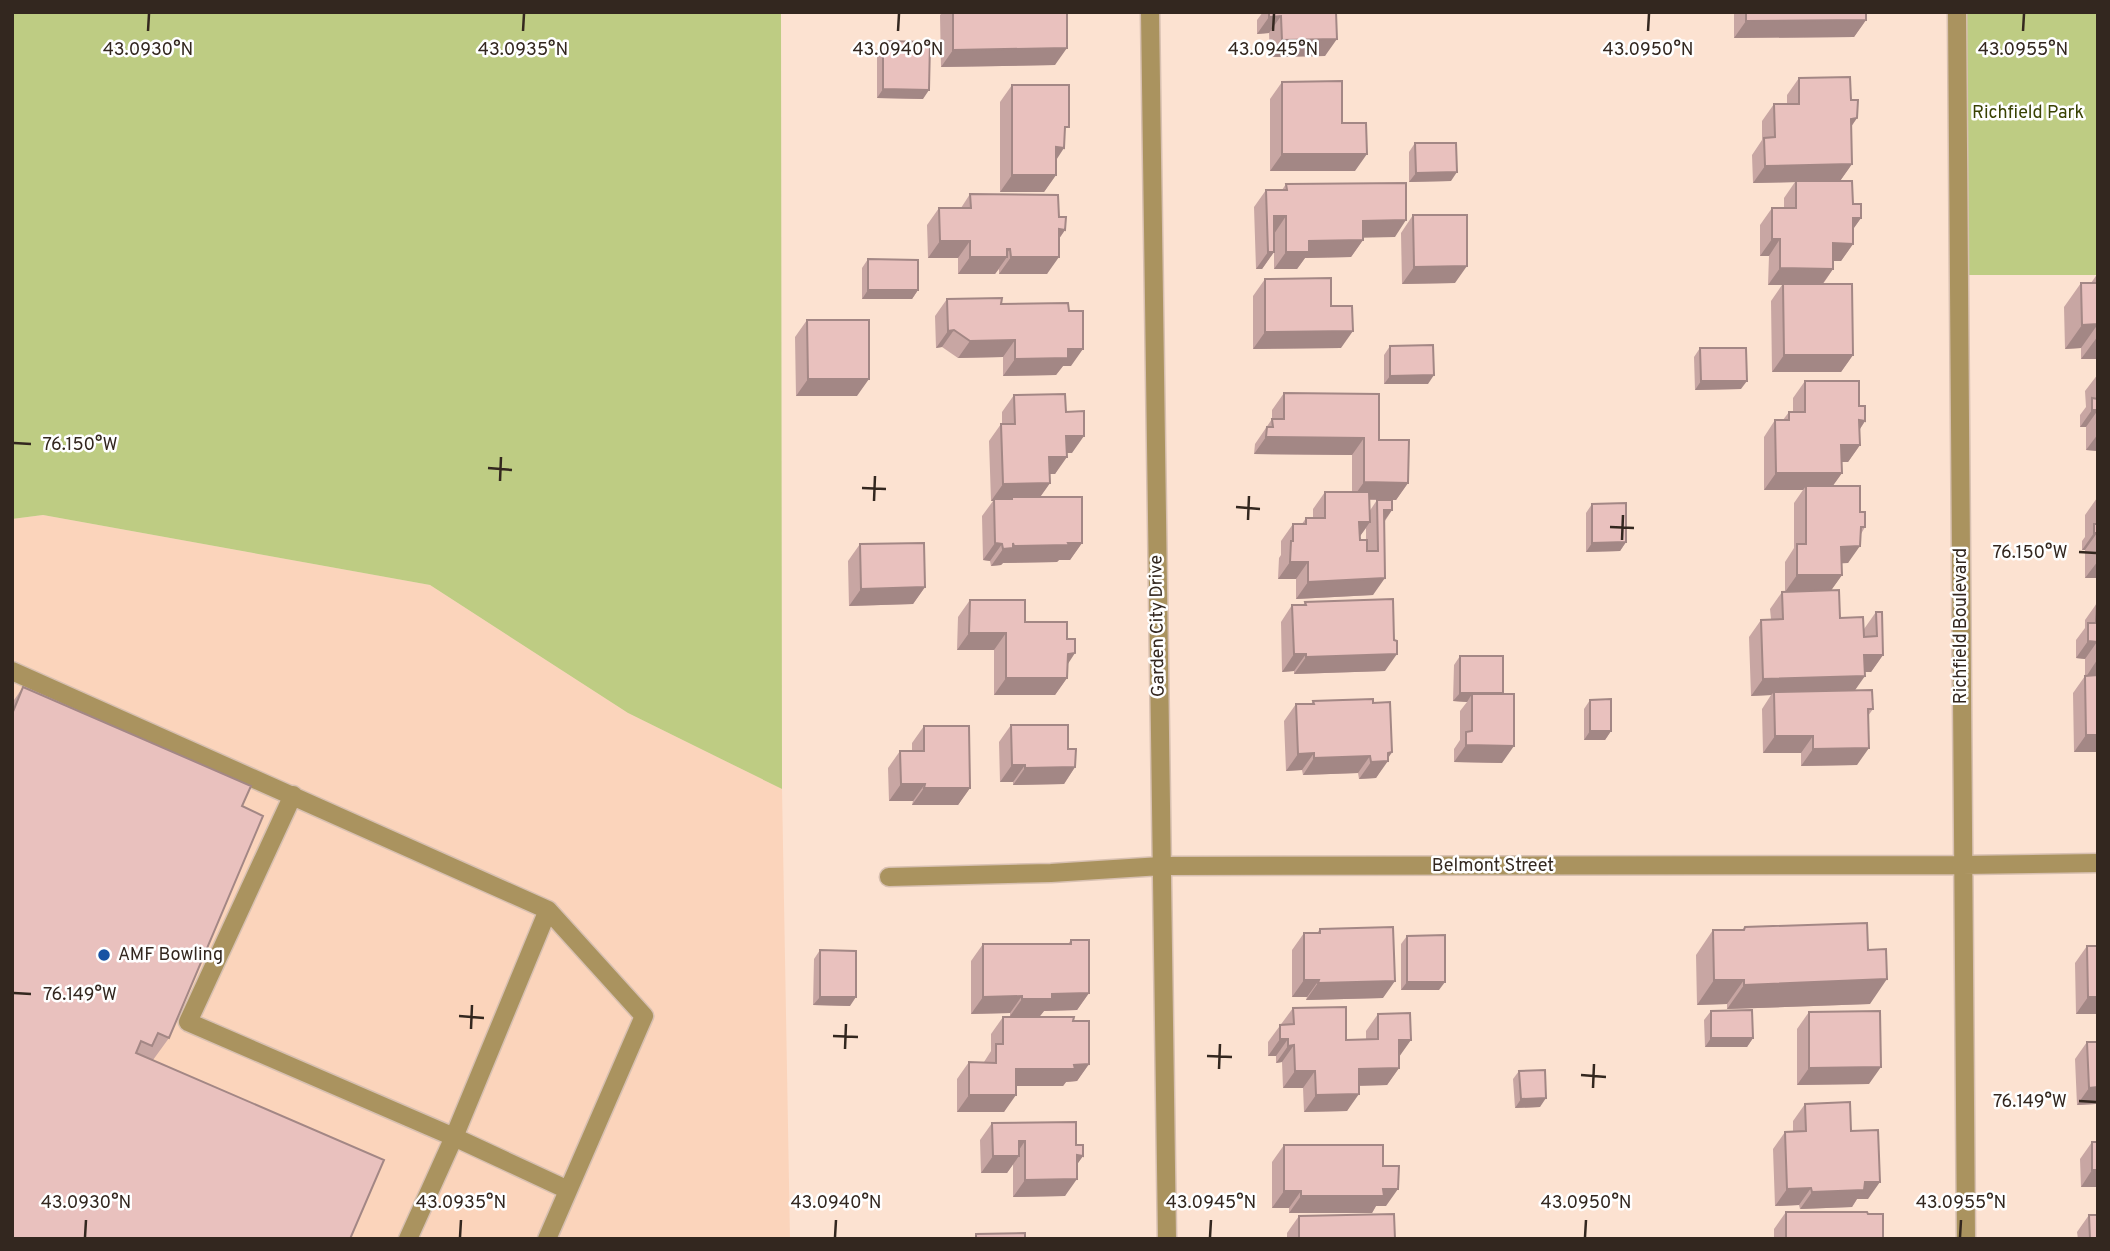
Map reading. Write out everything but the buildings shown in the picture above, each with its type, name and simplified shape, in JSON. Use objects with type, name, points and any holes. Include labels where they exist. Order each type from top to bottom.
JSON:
[{"type":"street","name":"Garden City Drive","points":[[1150,12],[1167,1239]]},
{"type":"street","name":"Richfield Boulevard","points":[[1956,12],[1966,1239]]},
{"type":"street","points":[[12,671],[548,910],[644,1016],[547,1239]]},
{"type":"street","points":[[293,795],[188,1022],[454,1137],[568,1190]]},
{"type":"street","name":"Belmont Street","points":[[889,877],[1051,873],[1161,866],[1963,866],[2098,863]]},
{"type":"street","points":[[408,1239],[454,1137],[548,910]]},
{"type":"shaded area","points":[[43,515],[430,585],[628,713],[782,789],[790,1239],[12,1239],[12,519]]},
{"type":"green space","points":[[12,12],[781,12],[782,789],[628,713],[430,585],[43,515],[12,519]]},
{"type":"green space","name":"Richfield Park","points":[[1957,12],[2098,12],[2098,275],[1959,275]]},
{"type":"place","name":"AMF Bowling","points":[[104,955]]}]
